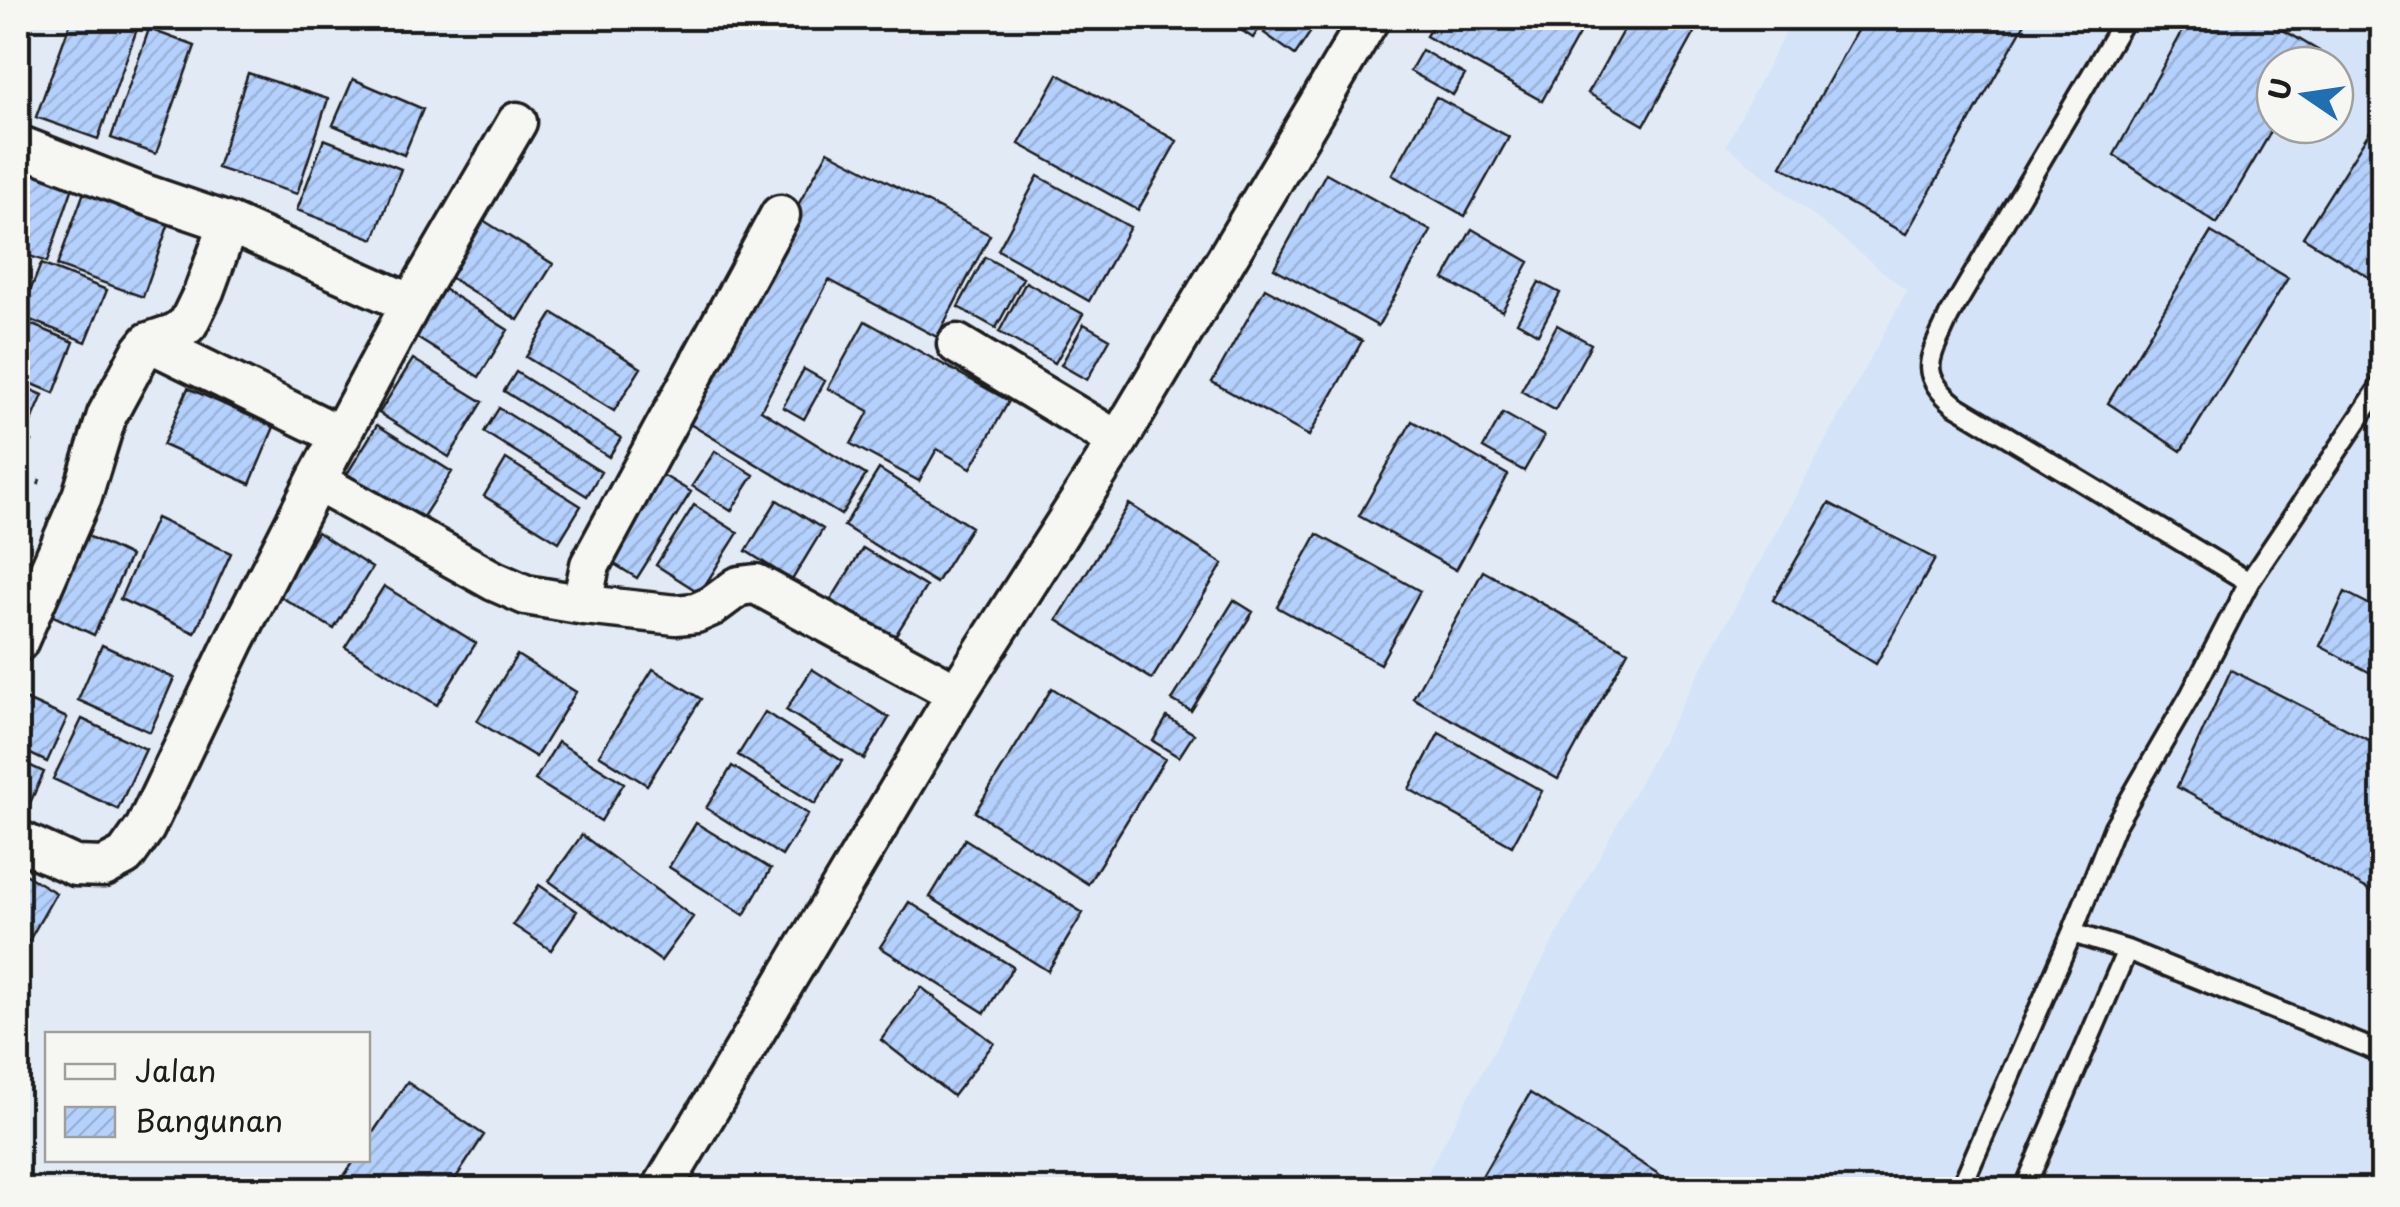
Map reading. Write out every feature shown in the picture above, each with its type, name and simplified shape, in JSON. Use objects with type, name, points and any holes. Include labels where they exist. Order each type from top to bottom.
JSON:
[{"type":"street","points":[[660,1190],[958,693],[1118,441],[1370,18]]},
{"type":"street","points":[[18,840],[75,866],[104,867],[125,856],[146,828],[316,481],[410,304],[517,122]]},
{"type":"street","points":[[18,145],[229,223],[410,304]]},
{"type":"street","points":[[585,605],[590,566],[780,215]]},
{"type":"street","points":[[18,642],[82,496],[108,415],[149,342],[188,324],[229,223]]},
{"type":"street","points":[[149,342],[341,436]]},
{"type":"street","points":[[957,344],[1118,441]]},
{"type":"street","points":[[316,481],[526,595],[676,615],[696,613],[739,586],[756,584],[958,693]]},
{"type":"lane","points":[[2125,18],[1949,316],[1932,357],[1930,379],[1954,405],[2249,582]]},
{"type":"lane","points":[[1960,1190],[2114,828],[2191,694],[2249,582],[2382,384]]},
{"type":"lane","points":[[2072,933],[2127,950],[2382,1053]]},
{"type":"lane","points":[[2024,1190],[2127,950]]},
{"type":"shaded area","points":[[1793,18],[2382,18],[2382,1189],[1418,1190],[1907,291],[1726,145]]},
{"type":"building","points":[[72,18],[104,18],[137,29],[98,139],[36,117]]},
{"type":"building","points":[[1223,18],[1266,18],[1253,38]]},
{"type":"building","points":[[1275,18],[1320,18],[1295,55],[1264,33]]},
{"type":"building","points":[[1437,18],[1588,18],[1542,101],[1426,36]]},
{"type":"building","points":[[1630,18],[1703,18],[1644,125],[1588,93]]},
{"type":"building","points":[[1864,18],[2028,18],[1906,234],[1781,166]]},
{"type":"building","points":[[2190,18],[2263,18],[2309,45],[2255,45],[2255,145],[2263,145],[2217,224],[2114,155]]},
{"type":"building","points":[[149,29],[195,46],[156,154],[111,138]]},
{"type":"building","points":[[1422,50],[1465,75],[1453,95],[1410,71]]},
{"type":"building","points":[[248,73],[328,99],[297,194],[217,168]]},
{"type":"building","points":[[1058,74],[1177,141],[1138,210],[1019,144]]},
{"type":"building","points":[[353,79],[423,109],[404,155],[333,125]]},
{"type":"building","points":[[1436,97],[1509,137],[1465,216],[1392,175]]},
{"type":"building","points":[[2382,112],[2382,274],[2377,282],[2303,237]]},
{"type":"building","points":[[324,139],[401,169],[374,239],[297,210]]},
{"type":"building","points":[[828,151],[990,235],[937,337],[829,280],[761,410],[866,475],[841,515],[680,418]]},
{"type":"building","points":[[18,165],[74,184],[47,262],[18,252]]},
{"type":"building","points":[[1326,173],[1431,231],[1378,326],[1274,268]]},
{"type":"building","points":[[1038,176],[1130,227],[1089,301],[998,250]]},
{"type":"building","points":[[84,192],[169,223],[143,297],[57,266]]},
{"type":"building","points":[[483,220],[553,264],[518,320],[448,276]]},
{"type":"building","points":[[1472,229],[1529,262],[1502,311],[1444,279]]},
{"type":"building","points":[[2211,232],[2288,278],[2181,451],[2108,403]]},
{"type":"building","points":[[985,257],[1023,278],[996,328],[958,307]]},
{"type":"building","points":[[41,264],[107,290],[86,342],[20,316]]},
{"type":"building","points":[[1026,282],[1083,314],[1055,363],[999,332]]},
{"type":"building","points":[[1539,282],[1560,293],[1538,334],[1517,322]]},
{"type":"building","points":[[439,286],[508,330],[479,377],[411,334]]},
{"type":"building","points":[[1265,288],[1362,341],[1309,436],[1212,382]]},
{"type":"building","points":[[553,313],[641,368],[614,411],[526,357]]},
{"type":"building","points":[[18,319],[74,342],[54,393],[18,378]]},
{"type":"building","points":[[865,321],[1009,401],[971,468],[937,449],[919,481],[851,444],[869,411],[828,388]]},
{"type":"building","points":[[1084,324],[1110,339],[1087,380],[1061,365]]},
{"type":"building","points":[[1557,325],[1591,344],[1555,410],[1521,391]]},
{"type":"building","points":[[413,359],[483,402],[449,457],[379,413]]},
{"type":"building","points":[[804,369],[825,381],[804,419],[783,407]]},
{"type":"building","points":[[516,372],[621,438],[609,457],[504,391]]},
{"type":"building","points":[[18,384],[43,395],[27,432],[18,428]]},
{"type":"building","points":[[188,388],[274,427],[250,484],[163,445]]},
{"type":"building","points":[[499,408],[601,472],[587,496],[484,432]]},
{"type":"building","points":[[1503,413],[1544,436],[1524,471],[1483,448]]},
{"type":"building","points":[[1412,421],[1508,475],[1456,570],[1359,516]]},
{"type":"building","points":[[377,425],[452,472],[421,520],[347,474]]},
{"type":"building","points":[[18,435],[32,441],[18,476]]},
{"type":"building","points":[[715,451],[754,475],[731,511],[692,486]]},
{"type":"building","points":[[506,459],[581,506],[559,542],[484,496]]},
{"type":"building","points":[[651,468],[691,492],[637,578],[598,554]]},
{"type":"building","points":[[879,469],[971,527],[936,583],[844,526]]},
{"type":"building","points":[[777,500],[823,529],[792,580],[746,551]]},
{"type":"building","points":[[1829,503],[1935,559],[1876,664],[1773,600]]},
{"type":"building","points":[[1129,504],[1223,564],[1152,679],[1057,620]]},
{"type":"building","points":[[694,505],[738,533],[700,593],[656,565]]},
{"type":"building","points":[[156,518],[231,553],[195,633],[120,599]]},
{"type":"building","points":[[73,529],[130,556],[94,635],[36,608]]},
{"type":"building","points":[[317,532],[372,568],[334,629],[278,595]]},
{"type":"building","points":[[1317,534],[1420,591],[1380,664],[1277,607]]},
{"type":"building","points":[[863,548],[926,587],[892,641],[829,603]]},
{"type":"building","points":[[1483,571],[1628,651],[1558,779],[1413,698]]},
{"type":"building","points":[[384,586],[476,643],[437,705],[345,647]]},
{"type":"building","points":[[2345,592],[2382,611],[2382,679],[2320,646]]},
{"type":"building","points":[[1234,600],[1253,612],[1191,711],[1172,700]]},
{"type":"building","points":[[102,645],[174,678],[150,732],[78,700]]},
{"type":"building","points":[[517,655],[576,692],[536,757],[477,721]]},
{"type":"building","points":[[653,669],[701,699],[647,785],[599,755]]},
{"type":"building","points":[[812,669],[889,718],[864,759],[786,710]]},
{"type":"building","points":[[2231,670],[2382,747],[2382,884],[2377,894],[2177,787]]},
{"type":"building","points":[[1052,688],[1165,759],[1088,884],[975,812]]},
{"type":"building","points":[[18,696],[67,718],[47,762],[18,748]]},
{"type":"building","points":[[765,712],[842,761],[815,804],[738,755]]},
{"type":"building","points":[[1167,717],[1194,734],[1179,757],[1153,741]]},
{"type":"building","points":[[82,719],[146,749],[118,809],[53,779]]},
{"type":"building","points":[[1439,733],[1542,791],[1512,846],[1409,789]]},
{"type":"building","points":[[558,742],[624,783],[601,821],[535,780]]},
{"type":"building","points":[[18,760],[44,772],[20,825],[18,824]]},
{"type":"building","points":[[732,766],[808,814],[782,856],[706,808]]},
{"type":"building","points":[[696,823],[771,869],[744,915],[669,867]]},
{"type":"building","points":[[582,835],[693,917],[661,961],[549,881]]},
{"type":"building","points":[[965,839],[1083,913],[1048,971],[930,897]]},
{"type":"building","points":[[18,870],[56,893],[18,960]]},
{"type":"building","points":[[539,885],[577,911],[551,950],[513,925]]},
{"type":"building","points":[[909,902],[1013,967],[985,1013],[880,947]]},
{"type":"building","points":[[921,987],[994,1043],[953,1096],[881,1040]]},
{"type":"building","points":[[407,1082],[484,1135],[448,1190],[334,1190],[354,1162],[370,1162],[370,1137]]},
{"type":"building","points":[[1530,1093],[1684,1190],[1474,1190]]}]
